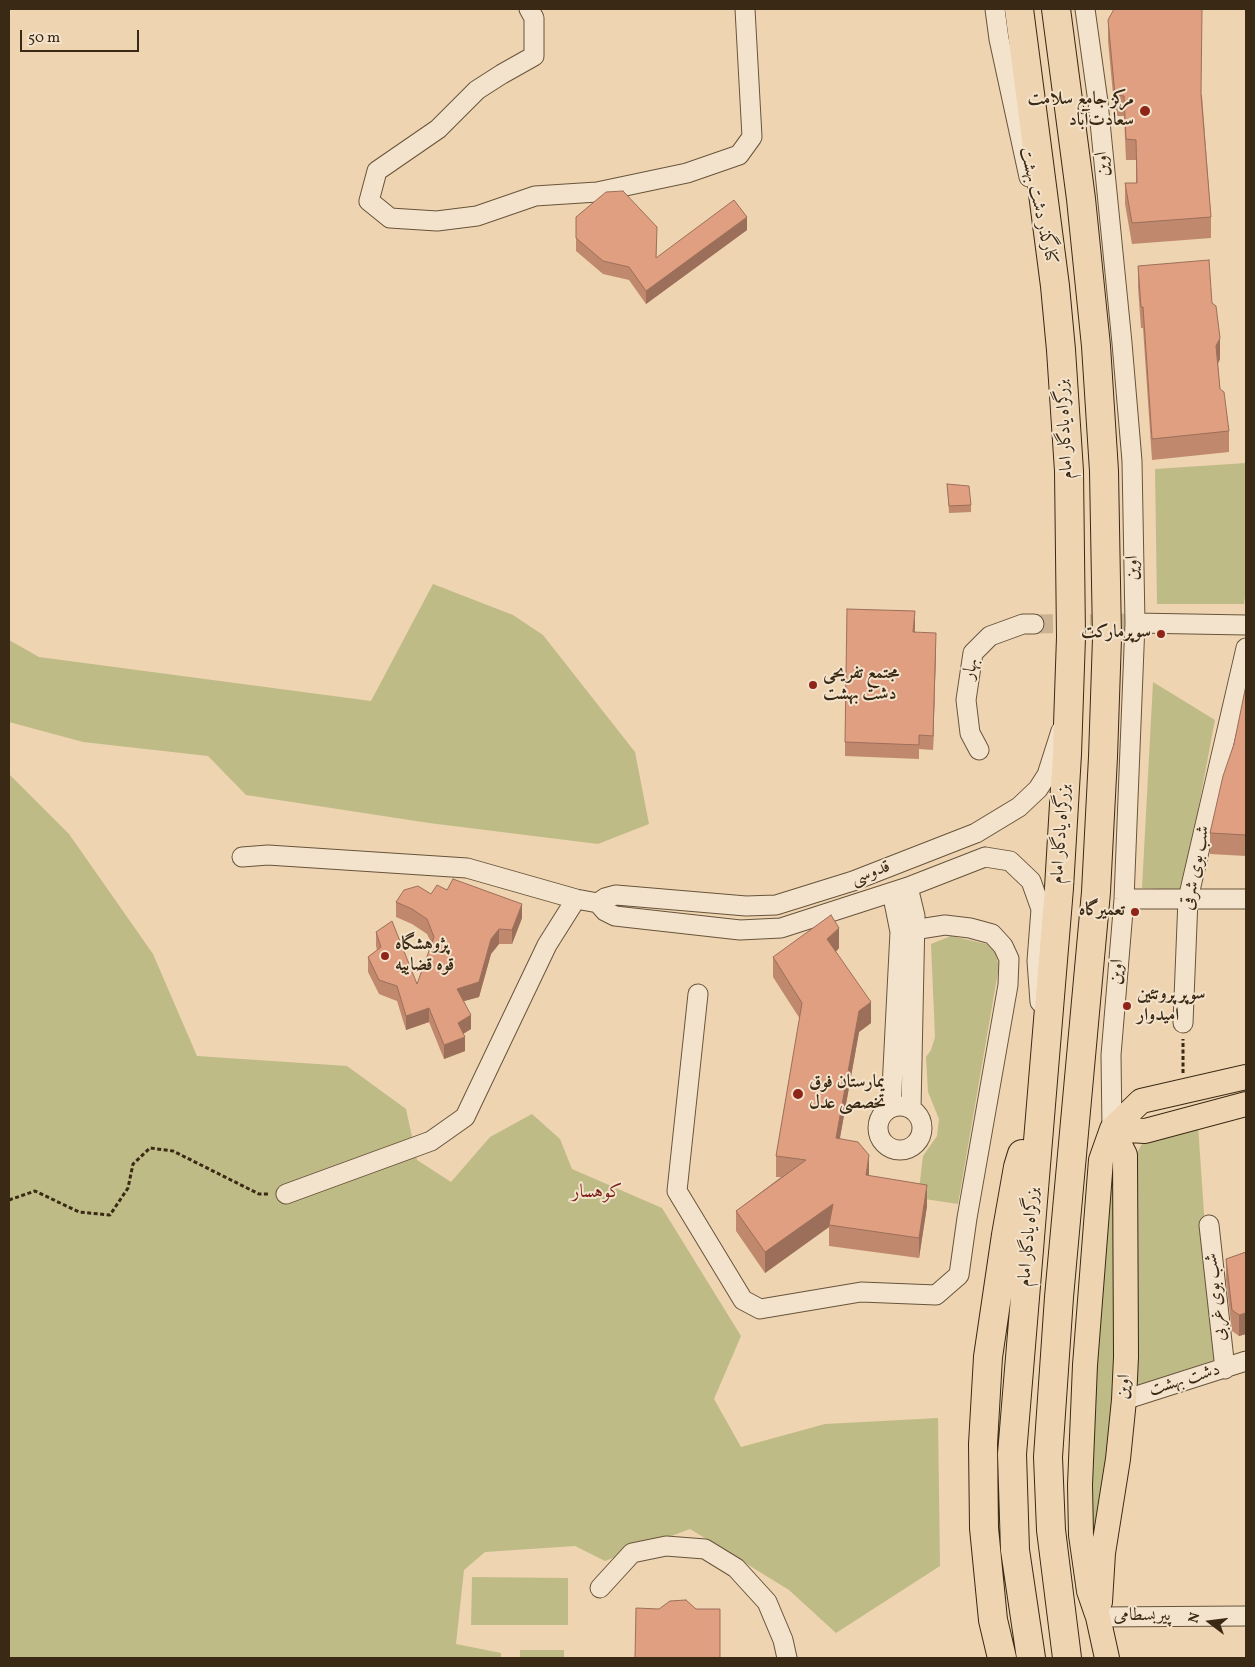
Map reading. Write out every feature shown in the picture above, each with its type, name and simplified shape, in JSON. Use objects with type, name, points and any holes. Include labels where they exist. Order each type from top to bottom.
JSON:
[{"type":"highway","name":"بزرگراه یادگار امام","points":[[1019,9],[1055,286],[1069,471],[1071,637],[1059,888],[1012,1454],[1015,1550],[1032,1658]]},
{"type":"highway","name":"بزرگراه یادگار امام","points":[[1056,9],[1081,199],[1096,346],[1104,471],[1107,638],[1096,892],[1058,1297],[1048,1457],[1051,1530],[1067,1658]]},
{"type":"highway","points":[[1002,1658],[994,1620],[984,1528],[983,1444],[988,1357],[1018,1167],[1042,1088]]},
{"type":"main road","points":[[1112,1128],[1141,1102],[1246,1076]]},
{"type":"main road","points":[[1112,1128],[1145,1131],[1246,1104]]},
{"type":"main road","name":"اوین","points":[[1098,1617],[1103,1553],[1118,1459],[1126,1357],[1125,1155],[1112,1128]]},
{"type":"main road","name":"اوین","points":[[1107,1658],[1098,1617],[1088,1592],[1080,1514],[1080,1455],[1101,1160],[1112,1128]]},
{"type":"street","points":[[529,9],[534,18],[534,56],[477,90],[438,129],[377,171],[369,201],[390,218],[437,221],[477,216],[535,196],[597,192],[687,173],[739,155],[752,137],[745,9]]},
{"type":"street","name":"کنارگذر دشت بهشت","points":[[995,9],[1024,152],[1055,286]]},
{"type":"street","name":"اوین","points":[[1085,9],[1098,102],[1132,451],[1135,623],[1124,899],[1111,1055],[1112,1128]]},
{"type":"street","points":[[1135,623],[1246,624]]},
{"type":"street","name":"بهار","points":[[980,750],[970,733],[966,700],[973,654],[990,636],[1023,624],[1034,624]]},
{"type":"street","name":"شب بوی شرقی","points":[[1183,1023],[1188,899],[1246,648]]},
{"type":"street","name":"قدوسی","points":[[598,903],[616,895],[746,906],[776,905],[853,881],[976,833],[1019,807],[1038,790],[1046,775],[1069,705]]},
{"type":"street","points":[[976,833],[986,857]]},
{"type":"street","points":[[242,857],[268,855],[467,868],[576,899],[598,903],[605,911],[615,916],[748,930],[781,928],[900,889],[986,857],[1010,862],[1031,881],[1041,910],[1037,961],[1039,1000],[1047,1032]]},
{"type":"street","points":[[900,889],[908,931],[911,1109]]},
{"type":"street","points":[[286,1194],[431,1141],[464,1118],[547,945],[576,899]]},
{"type":"street","points":[[1124,899],[1246,900]]},
{"type":"street","points":[[698,994],[677,1191],[743,1300],[760,1309],[861,1292],[936,1295],[959,1275],[966,1218],[1008,985],[1009,959],[1003,946],[992,934],[970,928],[945,925],[908,931]]},
{"type":"street","points":[[891,1108],[908,931]]},
{"type":"street","points":[[897,1106],[911,1109],[920,1119],[921,1133],[914,1144],[901,1149],[887,1145],[879,1133],[878,1125],[881,1118],[891,1108],[897,1106]]},
{"type":"street","name":"شب بوی غربی","points":[[1209,1225],[1225,1369]]},
{"type":"street","name":"دشت بهشت","points":[[1124,1400],[1246,1361]]},
{"type":"street","points":[[600,1588],[632,1553],[666,1546],[705,1549],[736,1568],[767,1602],[783,1640],[787,1658]]},
{"type":"street","name":"پیربسطامی","points":[[1098,1617],[1246,1616]]},
{"type":"path","points":[[1182,1091],[1183,1023]]},
{"type":"path","points":[[9,1200],[35,1191],[79,1212],[110,1215],[128,1188],[133,1164],[150,1148],[172,1151],[258,1194],[286,1194]]},
{"type":"shaded area","points":[[1246,463],[1246,589],[1244,604],[1157,604],[1155,469]]},
{"type":"shaded area","points":[[433,584],[513,615],[543,635],[635,752],[649,824],[598,844],[429,823],[246,795],[208,756],[83,742],[9,722],[9,640],[39,657],[371,701]]},
{"type":"shaded area","points":[[1153,682],[1215,720],[1183,890],[1142,888]]},
{"type":"shaded area","points":[[9,774],[69,834],[153,954],[197,1056],[347,1066],[406,1109],[417,1160],[451,1182],[490,1137],[532,1114],[560,1139],[572,1169],[662,1208],[741,1336],[714,1399],[741,1447],[825,1424],[938,1418],[940,1566],[836,1633],[789,1590],[690,1529],[605,1561],[575,1546],[485,1552],[464,1570],[456,1644],[501,1653],[501,1658],[9,1658]]},
{"type":"shaded area","points":[[951,936],[991,945],[999,966],[958,1204],[918,1198],[923,1156],[937,1136],[939,1119],[928,1092],[926,1057],[931,1050],[935,1037],[931,944]]},
{"type":"shaded area","points":[[1198,1125],[1214,1360],[1136,1386],[1135,1160],[1143,1142]]},
{"type":"shaded area","points":[[1113,1155],[1116,1371],[1096,1591],[1087,1478]]},
{"type":"shaded area","points":[[472,1577],[568,1578],[568,1625],[471,1625]]},
{"type":"shaded area","points":[[520,1650],[564,1650],[564,1658],[520,1658]]},
{"type":"building","points":[[1114,9],[1202,9],[1201,94],[1211,217],[1132,223],[1125,183],[1137,183],[1136,140],[1126,139],[1124,96],[1115,95],[1108,20]]},
{"type":"building","points":[[623,191],[657,227],[656,258],[734,200],[747,217],[646,291],[629,267],[603,261],[576,238],[576,217],[606,192]]},
{"type":"building","points":[[1209,260],[1212,303],[1216,306],[1220,338],[1216,346],[1220,389],[1224,392],[1229,431],[1152,439],[1143,307],[1141,307],[1138,266]]},
{"type":"building","points":[[947,484],[969,486],[971,505],[949,506]]},
{"type":"building","points":[[847,609],[915,611],[913,632],[936,633],[933,736],[919,735],[919,745],[845,742]]},
{"type":"building","points":[[1246,685],[1246,835],[1210,833],[1223,776],[1234,744]]},
{"type":"building","points":[[453,879],[522,904],[512,930],[499,929],[491,939],[479,982],[457,989],[471,1015],[458,1023],[465,1037],[444,1045],[429,1008],[406,1016],[397,986],[379,980],[368,957],[381,947],[376,932],[392,921],[417,984],[434,937],[427,919],[412,909],[396,902],[404,890],[418,886],[431,894],[437,885],[447,890]]},
{"type":"building","points":[[831,915],[839,928],[827,939],[871,1002],[859,1011],[836,1138],[858,1142],[869,1155],[866,1175],[927,1185],[919,1238],[829,1225],[833,1204],[765,1252],[736,1211],[806,1160],[776,1156],[802,1003],[773,957]]},
{"type":"building","points":[[1246,1252],[1246,1313],[1239,1315],[1232,1310],[1226,1259]]},
{"type":"building","points":[[686,1600],[696,1609],[720,1609],[720,1658],[635,1658],[636,1608],[659,1609],[670,1601]]},
{"type":"tunnel","points":[[1034,624],[1135,623]]},
{"type":"place","name":"مرکز جامع سلامت سعادت‌آباد","points":[[1145,111]]},
{"type":"place","name":"سوپرمارکت","points":[[1161,634]]},
{"type":"place","name":"مجتمع تفریحی دشت بهشت","points":[[813,685]]},
{"type":"place","name":"تعمیرگاه","points":[[1135,912]]},
{"type":"place","name":"پژوهشگاه قوه قضاییه","points":[[385,956]]},
{"type":"place","name":"سوپر پروتئین امیدوار","points":[[1127,1006]]},
{"type":"place","name":"یمارستان فوق تخصصی عدل","points":[[798,1094]]},
{"type":"district","name":"کوهسار","points":[[597,1194]]}]
